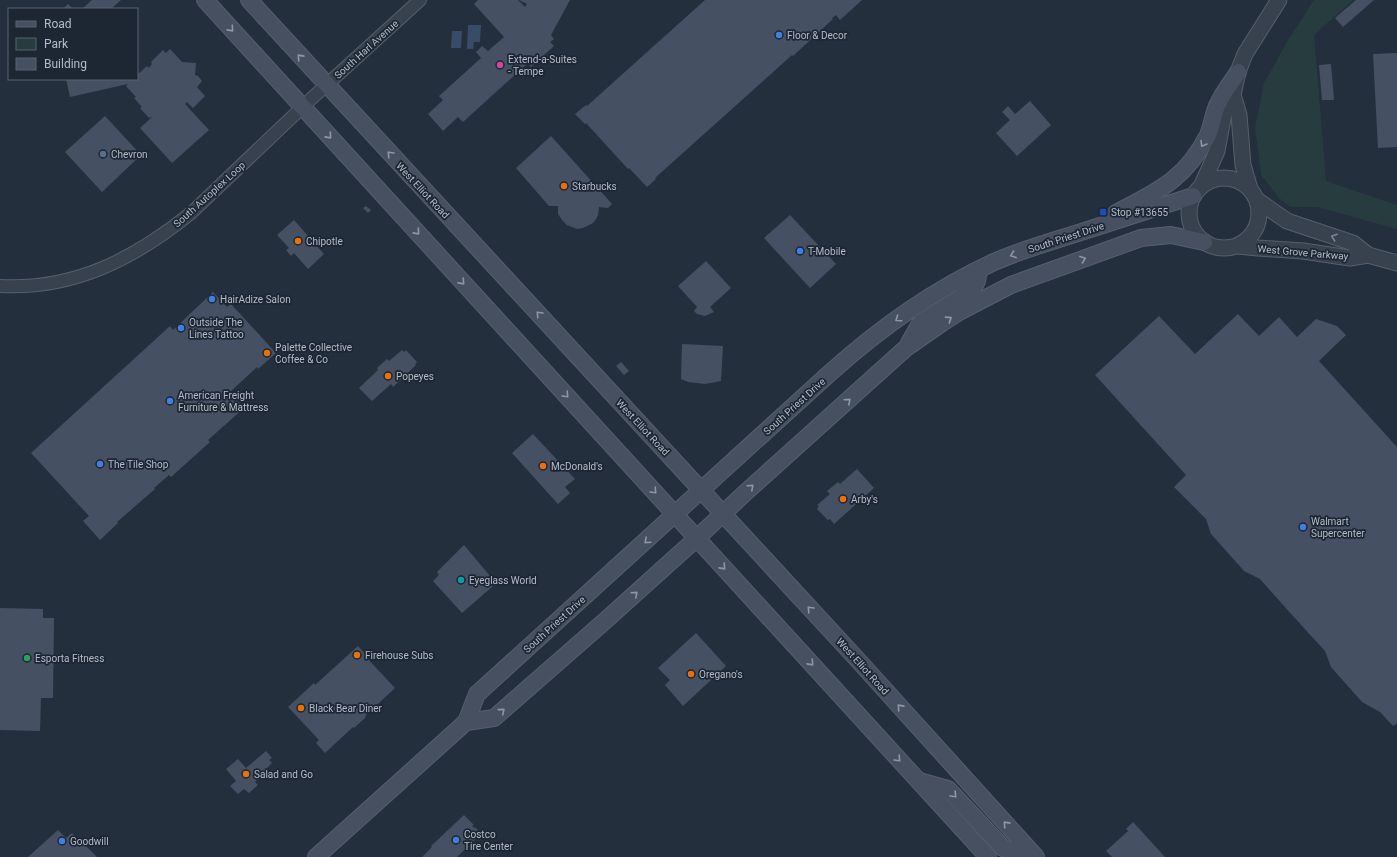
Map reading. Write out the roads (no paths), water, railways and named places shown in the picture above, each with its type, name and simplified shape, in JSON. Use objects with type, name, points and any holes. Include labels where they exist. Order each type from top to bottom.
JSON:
[{"type":"main road","points":[[205,0],[307,103],[697,538],[988,857]]},
{"type":"main road","name":"West Elliot Road","points":[[249,0],[326,86],[872,675],[1034,855]]},
{"type":"main road","points":[[1076,234],[1161,189],[1181,173],[1193,160],[1208,134],[1217,105],[1238,72]]},
{"type":"main road","name":"South Priest Drive","points":[[316,857],[466,722],[477,694],[831,372],[869,340],[914,308],[957,281],[995,262],[1197,191]]},
{"type":"main road","points":[[466,722],[494,718],[697,538],[906,348],[961,311],[1011,285],[1141,238],[1171,235],[1204,242]]},
{"type":"main road","points":[[906,348],[921,322],[974,288],[979,270]]},
{"type":"main road","points":[[918,781],[948,789],[1003,848],[1034,855]]},
{"type":"street","name":"South Harl Avenue","points":[[307,103],[420,0]]},
{"type":"street","points":[[1233,95],[1239,115],[1243,165],[1260,211],[1259,222],[1248,240],[1238,246],[1215,248],[1204,242],[1191,226],[1189,216],[1190,205],[1217,151],[1225,108],[1233,95],[1238,72],[1245,54],[1279,0]]},
{"type":"street","name":"South Autoplex Loop","points":[[0,286],[32,286],[59,282],[108,267],[129,255],[174,226],[190,213],[307,103]]},
{"type":"street","points":[[1197,191],[1215,179],[1231,178],[1242,182],[1254,195]]},
{"type":"street","name":"West Grove Parkway","points":[[1254,195],[1286,221],[1353,243],[1368,255],[1397,264]]},
{"type":"street","name":"West Grove Parkway","points":[[1238,246],[1303,251],[1350,258],[1368,255]]},
{"type":"water","points":[[468,25],[481,25],[480,42],[474,42],[473,49],[467,49]]},
{"type":"water","points":[[452,31],[462,31],[461,48],[451,48]]},
{"type":"place","name":"Floor & Decor","points":[[779,35]]},
{"type":"place","name":"Extend-a-Suites - Tempe","points":[[500,65]]},
{"type":"place","name":"Chevron","points":[[103,154]]},
{"type":"place","name":"Starbucks","points":[[564,186]]},
{"type":"place","name":"Stop #13655","points":[[1103,212]]},
{"type":"place","name":"Chipotle","points":[[298,241]]},
{"type":"place","name":"T-Mobile","points":[[800,251]]},
{"type":"place","name":"HairAdize Salon","points":[[212,299]]},
{"type":"place","name":"Outside The Lines Tattoo","points":[[181,328]]},
{"type":"place","name":"Palette Collective Coffee & Co","points":[[267,353]]},
{"type":"place","name":"Popeyes","points":[[388,376]]},
{"type":"place","name":"American Freight Furniture & Mattress","points":[[170,401]]},
{"type":"place","name":"The Tile Shop","points":[[100,464]]},
{"type":"place","name":"McDonald's","points":[[543,466]]},
{"type":"place","name":"Arby's","points":[[843,499]]},
{"type":"place","name":"Walmart Supercenter","points":[[1303,527]]},
{"type":"place","name":"Eyeglass World","points":[[461,580]]},
{"type":"place","name":"Firehouse Subs","points":[[357,655]]},
{"type":"place","name":"Esporta Fitness","points":[[27,658]]},
{"type":"place","name":"Oregano's","points":[[691,674]]},
{"type":"place","name":"Black Bear Diner","points":[[301,708]]},
{"type":"place","name":"Salad and Go","points":[[246,774]]},
{"type":"place","name":"Costco Tire Center","points":[[456,840]]},
{"type":"place","name":"Goodwill","points":[[62,841]]}]
